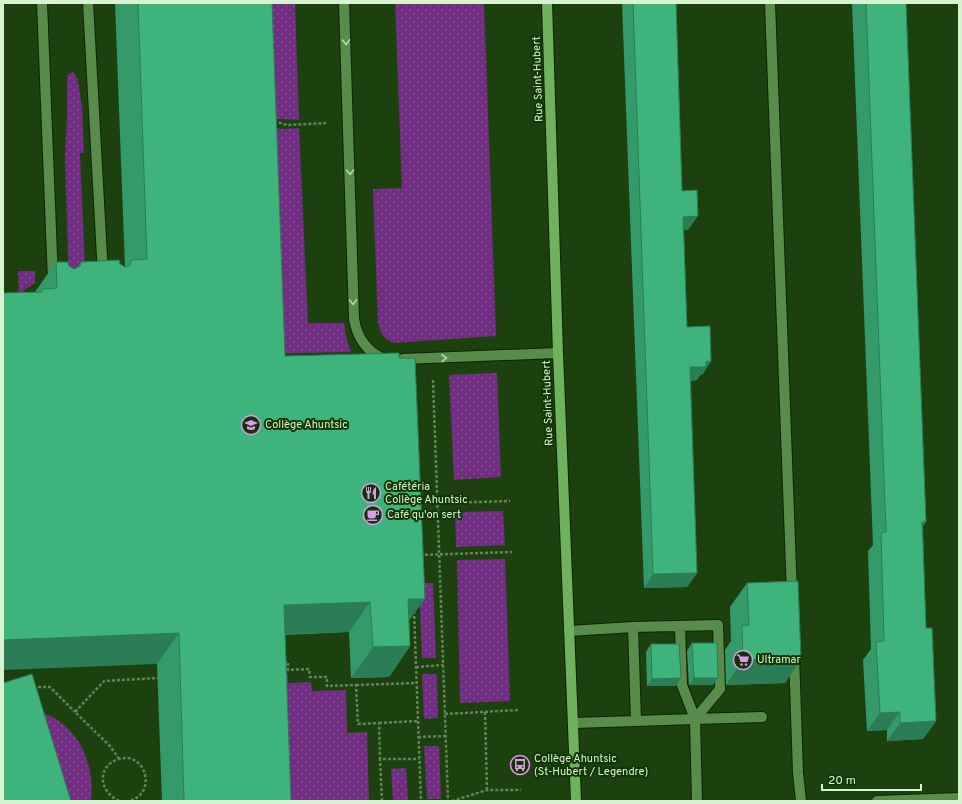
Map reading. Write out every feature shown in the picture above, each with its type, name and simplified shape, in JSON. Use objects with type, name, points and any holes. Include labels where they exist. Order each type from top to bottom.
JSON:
[{"type":"main road","name":"Rue Saint-Hubert","points":[[547,3],[558,353],[576,801]]},
{"type":"street","points":[[42,3],[53,293]]},
{"type":"street","points":[[88,3],[104,283]]},
{"type":"street","points":[[344,3],[354,312],[355,327],[360,339],[376,356],[392,360],[558,353]]},
{"type":"street","points":[[770,3],[792,606]]},
{"type":"street","points":[[569,631],[718,626],[720,689],[695,719]]},
{"type":"street","points":[[680,627],[682,685],[695,719],[697,801]]},
{"type":"street","points":[[633,628],[636,721]]},
{"type":"street","points":[[794,646],[798,773],[801,801]]},
{"type":"street","points":[[572,723],[762,717]]},
{"type":"street","points":[[876,801],[959,798]]},
{"type":"path","points":[[270,121],[299,125]]},
{"type":"path","points":[[426,381],[433,381],[448,801]]},
{"type":"path","points":[[417,504],[510,501]]},
{"type":"path","points":[[419,555],[512,552]]},
{"type":"path","points":[[414,603],[421,801]]},
{"type":"path","points":[[282,662],[288,662],[288,670],[309,669],[310,678],[327,677],[327,686],[416,682]]},
{"type":"path","points":[[416,667],[443,665]]},
{"type":"path","points":[[75,712],[104,681],[158,678]]},
{"type":"path","points":[[356,685],[358,724],[418,721]]},
{"type":"path","points":[[26,686],[50,687],[110,746],[119,759]]},
{"type":"path","points":[[444,714],[518,710]]},
{"type":"path","points":[[485,712],[487,790]]},
{"type":"path","points":[[378,723],[382,801]]},
{"type":"path","points":[[418,737],[445,736]]},
{"type":"path","points":[[116,800],[108,794],[106,790],[103,782],[104,773],[108,766],[119,759],[128,759],[136,761],[143,768],[146,776],[146,785],[142,792],[136,799],[130,801]]},
{"type":"path","points":[[380,759],[419,759]]},
{"type":"path","points":[[452,801],[487,790],[521,790]]},
{"type":"shaded area","points":[[249,3],[295,3],[299,120],[280,119],[261,115]]},
{"type":"shaded area","points":[[395,3],[484,3],[496,336],[394,343],[383,336],[379,327],[373,189],[402,188]]},
{"type":"shaded area","points":[[73,72],[78,80],[82,108],[84,153],[80,153],[86,289],[69,292],[65,157],[67,75]]},
{"type":"shaded area","points":[[263,124],[281,129],[299,128],[308,323],[344,323],[346,337],[351,352],[262,354]]},
{"type":"shaded area","points":[[18,271],[35,271],[35,283],[24,290],[26,319],[20,320]]},
{"type":"shaded area","points":[[497,373],[501,477],[454,480],[449,375]]},
{"type":"shaded area","points":[[503,511],[505,545],[456,547],[455,512]]},
{"type":"shaded area","points":[[505,559],[510,701],[460,703],[457,560]]},
{"type":"shaded area","points":[[419,583],[433,583],[436,658],[422,658]]},
{"type":"shaded area","points":[[264,674],[288,674],[288,683],[311,682],[312,691],[346,690],[347,733],[367,732],[369,801],[269,801]]},
{"type":"shaded area","points":[[422,674],[437,674],[438,718],[424,719]]},
{"type":"shaded area","points":[[36,710],[54,718],[65,726],[80,744],[89,766],[92,789],[91,801],[40,801]]},
{"type":"shaded area","points":[[424,746],[439,746],[441,799],[427,799]]},
{"type":"shaded area","points":[[406,768],[408,801],[393,801],[391,769]]},
{"type":"building","points":[[138,3],[272,3],[285,356],[399,353],[399,358],[415,358],[425,599],[408,599],[410,646],[373,647],[370,602],[284,605],[291,801],[184,801],[179,633],[3,640],[3,293],[42,292],[42,289],[57,288],[56,262],[68,262],[69,266],[74,269],[80,266],[81,262],[119,260],[120,264],[125,267],[129,266],[132,260],[147,259]]},
{"type":"building","points":[[633,3],[676,3],[682,191],[697,190],[698,216],[683,217],[687,327],[710,326],[711,361],[706,362],[706,367],[690,367],[697,573],[653,574]]},
{"type":"building","points":[[866,3],[906,3],[926,522],[922,522],[926,628],[932,628],[936,721],[900,723],[900,712],[880,713],[876,642],[884,641],[881,533],[886,532]]},
{"type":"building","points":[[798,581],[801,659],[743,660],[742,625],[749,625],[747,583]]},
{"type":"building","points":[[692,643],[717,643],[718,678],[694,678]]},
{"type":"building","points":[[651,644],[679,644],[681,678],[652,679]]},
{"type":"building","points":[[32,674],[71,801],[3,801],[3,683]]},
{"type":"place","name":"Collège Ahuntsic","points":[[251,425]]},
{"type":"place","name":"Cafétéria Collège Ahuntsic","points":[[371,493]]},
{"type":"place","name":"Café qu'on sert","points":[[373,515]]},
{"type":"place","name":"Ultramar","points":[[743,660]]},
{"type":"place","name":"Collège Ahuntsic (St-Hubert / Legendre)","points":[[520,765]]}]
